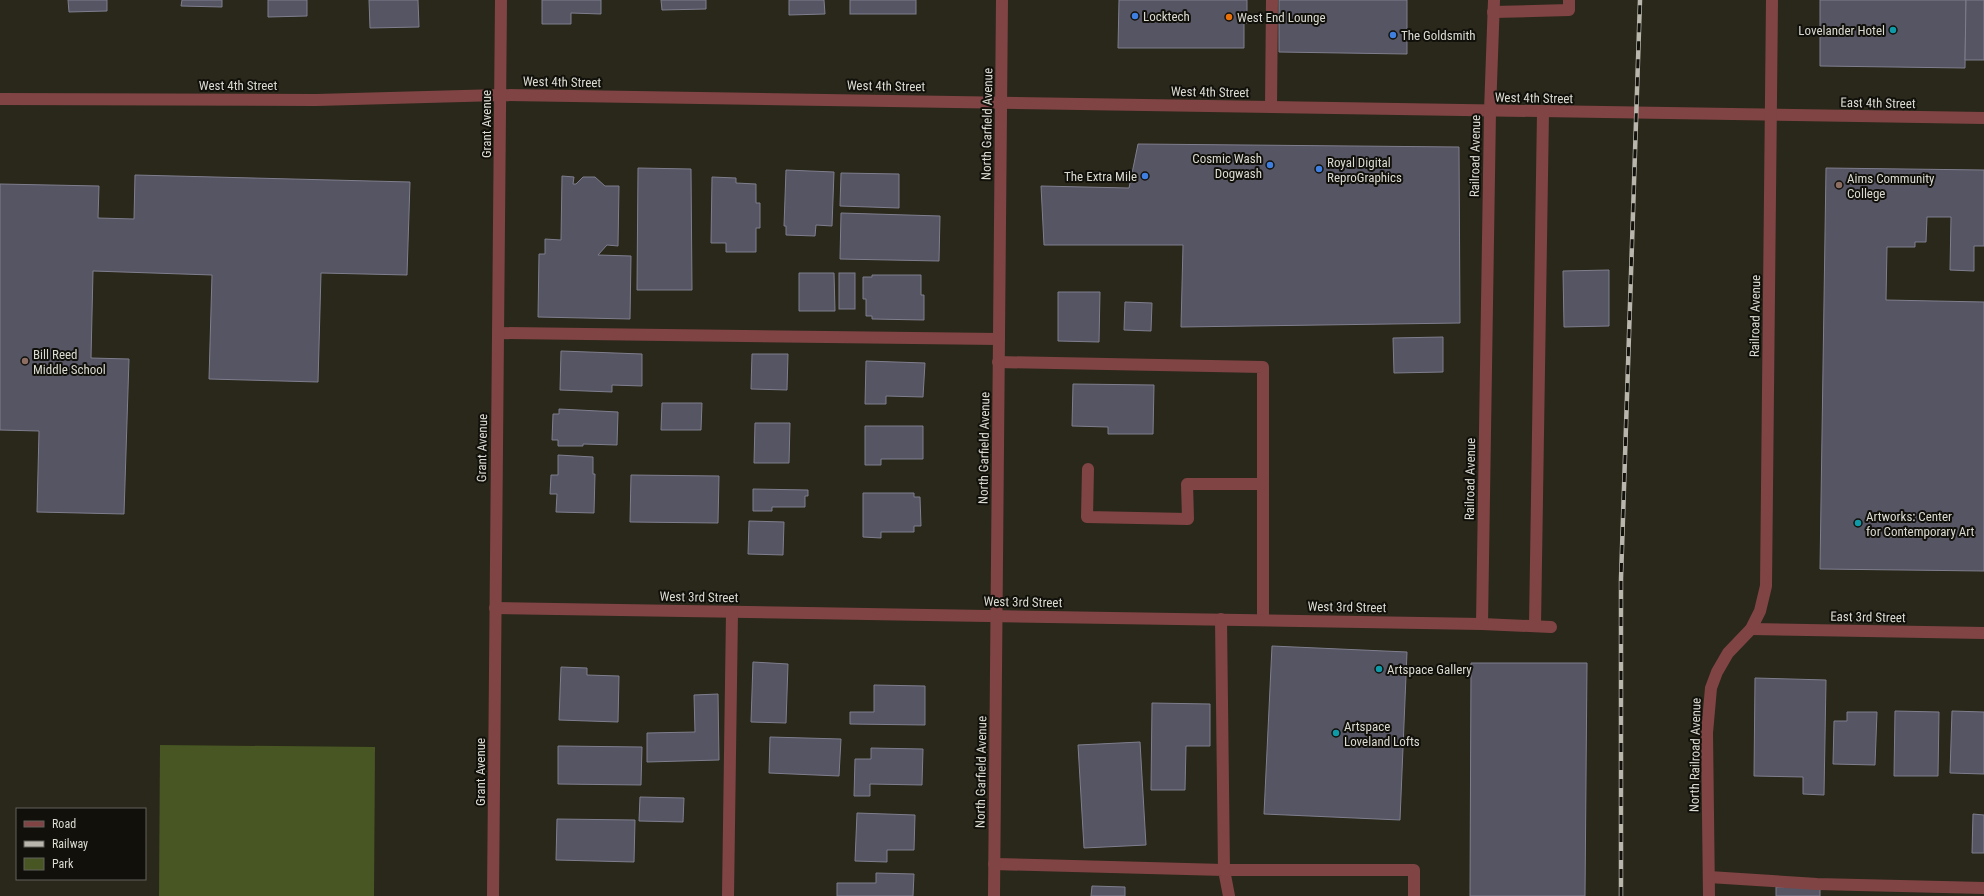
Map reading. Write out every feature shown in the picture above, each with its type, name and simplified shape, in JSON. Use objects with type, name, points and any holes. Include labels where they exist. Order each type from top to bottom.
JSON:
[{"type":"street","name":"Grant Avenue","points":[[493,896],[501,0]]},
{"type":"street","name":"North Garfield Avenue","points":[[994,896],[1002,0]]},
{"type":"street","points":[[1271,107],[1272,0]]},
{"type":"street","points":[[1494,6],[1569,10],[1569,0]]},
{"type":"street","name":"Railroad Avenue","points":[[1751,629],[1760,611],[1766,586],[1772,0]]},
{"type":"street","name":"Railroad Avenue","points":[[1482,624],[1490,111],[1494,6]]},
{"type":"street","name":"West 4th Street","points":[[0,99],[316,100],[500,95],[1001,102],[1771,116]]},
{"type":"street","points":[[1535,626],[1544,112]]},
{"type":"street","name":"East 4th Street","points":[[1771,116],[1984,118]]},
{"type":"street","points":[[498,333],[999,339]]},
{"type":"street","points":[[998,362],[1263,367],[1263,620]]},
{"type":"street","points":[[1088,469],[1087,517],[1188,519],[1187,484],[1263,484]]},
{"type":"street","name":"West 3rd Street","points":[[495,608],[1221,619],[1482,624],[1551,628]]},
{"type":"street","points":[[728,896],[732,612]]},
{"type":"street","points":[[1221,619],[1224,870],[1230,896]]},
{"type":"street","name":"East 3rd Street","points":[[1751,629],[1984,633]]},
{"type":"street","name":"North Railroad Avenue","points":[[1709,896],[1707,733],[1711,688],[1717,672],[1728,653],[1751,629]]},
{"type":"street","points":[[994,864],[1224,870],[1414,870],[1414,896]]},
{"type":"street","points":[[1709,877],[1817,884],[1984,888]]},
{"type":"green space","points":[[160,745],[375,747],[374,896],[159,896]]},
{"type":"building","points":[[68,0],[107,0],[107,11],[69,12]]},
{"type":"building","points":[[182,0],[222,0],[222,7],[181,6]]},
{"type":"building","points":[[268,0],[307,0],[307,16],[268,17]]},
{"type":"building","points":[[369,0],[418,0],[419,27],[370,28]]},
{"type":"building","points":[[542,0],[601,0],[601,14],[571,13],[571,24],[542,24]]},
{"type":"building","points":[[661,0],[706,0],[706,9],[662,10]]},
{"type":"building","points":[[789,0],[824,0],[825,14],[789,15]]},
{"type":"building","points":[[850,0],[916,0],[916,14],[850,14]]},
{"type":"building","points":[[1119,0],[1247,0],[1247,23],[1244,23],[1244,48],[1118,48]]},
{"type":"building","points":[[1279,0],[1407,0],[1407,54],[1279,52]]},
{"type":"building","name":"Lovelander Hotel","points":[[1820,0],[1966,0],[1965,68],[1820,66]]},
{"type":"building","points":[[1966,0],[1984,0],[1984,60],[1965,60]]},
{"type":"building","points":[[1138,144],[1459,147],[1460,323],[1181,327],[1183,245],[1044,245],[1041,186],[1129,188]]},
{"type":"building","points":[[638,168],[691,169],[692,290],[637,290]]},
{"type":"building","points":[[1826,168],[1984,170],[1984,246],[1974,246],[1974,271],[1950,270],[1951,217],[1927,217],[1926,242],[1915,242],[1915,247],[1887,247],[1886,300],[1984,302],[1984,571],[1820,569]]},
{"type":"building","points":[[786,170],[834,172],[832,226],[816,225],[815,236],[786,235],[786,226],[784,226]]},
{"type":"building","points":[[841,173],[899,174],[899,208],[840,206]]},
{"type":"building","name":"Bill Reed Middle School","points":[[135,175],[410,182],[407,275],[321,273],[318,382],[209,379],[212,275],[93,271],[91,358],[129,359],[124,514],[37,512],[39,431],[0,430],[0,184],[99,186],[98,218],[134,219]]},
{"type":"building","points":[[562,176],[574,177],[573,184],[576,184],[583,177],[595,177],[605,186],[619,186],[618,246],[607,245],[598,255],[631,256],[630,319],[538,317],[539,254],[545,254],[545,239],[561,240]]},
{"type":"building","points":[[712,177],[736,178],[736,183],[756,184],[756,203],[760,203],[760,228],[756,228],[756,252],[726,252],[726,243],[711,243]]},
{"type":"building","points":[[841,213],[940,216],[939,261],[840,259]]},
{"type":"building","points":[[1609,270],[1609,326],[1564,327],[1563,271]]},
{"type":"building","points":[[799,273],[834,273],[835,311],[799,311]]},
{"type":"building","points":[[839,273],[855,273],[855,309],[839,309]]},
{"type":"building","points":[[872,275],[921,275],[921,295],[924,295],[924,320],[872,319],[872,316],[866,316],[866,299],[863,299],[863,277],[872,277]]},
{"type":"building","points":[[1058,292],[1100,292],[1099,342],[1058,341]]},
{"type":"building","points":[[1125,302],[1152,303],[1151,331],[1124,330]]},
{"type":"building","points":[[1443,337],[1443,372],[1394,373],[1393,338]]},
{"type":"building","points":[[561,351],[642,354],[642,386],[612,385],[612,392],[560,390]]},
{"type":"building","points":[[752,354],[788,354],[787,390],[751,389]]},
{"type":"building","points":[[866,361],[925,363],[923,397],[886,396],[886,404],[865,404]]},
{"type":"building","points":[[1073,384],[1154,385],[1153,434],[1108,434],[1108,427],[1072,426]]},
{"type":"building","points":[[662,403],[702,403],[701,430],[661,430]]},
{"type":"building","points":[[559,409],[618,412],[617,445],[583,444],[583,446],[558,446],[558,440],[552,440],[553,414],[559,414]]},
{"type":"building","points":[[755,423],[790,423],[789,463],[754,463]]},
{"type":"building","points":[[865,426],[923,426],[923,459],[881,459],[881,465],[865,465]]},
{"type":"building","points":[[558,455],[593,457],[593,474],[595,474],[594,513],[556,512],[557,494],[550,494],[551,475],[558,475]]},
{"type":"building","points":[[631,475],[719,476],[718,523],[630,522]]},
{"type":"building","points":[[753,489],[808,490],[808,496],[805,496],[805,507],[772,507],[772,511],[753,511]]},
{"type":"building","points":[[863,493],[914,493],[914,497],[920,497],[921,526],[914,526],[914,532],[881,532],[881,538],[863,537]]},
{"type":"building","points":[[749,521],[784,522],[783,555],[748,554]]},
{"type":"building","name":"Artspace Loveland Lofts","points":[[1272,646],[1407,652],[1400,820],[1264,814]]},
{"type":"building","points":[[753,662],[788,664],[786,723],[751,722]]},
{"type":"building","points":[[1471,663],[1587,663],[1585,896],[1470,896]]},
{"type":"building","points":[[561,667],[587,668],[587,675],[619,676],[618,722],[559,720]]},
{"type":"building","points":[[1755,678],[1826,680],[1824,795],[1803,794],[1803,777],[1754,776]]},
{"type":"building","points":[[874,685],[925,686],[925,725],[850,724],[850,712],[874,712]]},
{"type":"building","points":[[718,694],[719,760],[647,762],[647,733],[695,732],[694,695]]},
{"type":"building","points":[[1152,703],[1210,704],[1210,746],[1186,746],[1185,790],[1151,790]]},
{"type":"building","points":[[1895,711],[1939,712],[1938,776],[1894,776]]},
{"type":"building","points":[[1952,711],[1984,712],[1984,774],[1950,773]]},
{"type":"building","points":[[1847,712],[1877,712],[1875,765],[1833,764],[1834,721],[1847,721]]},
{"type":"building","points":[[770,737],[841,739],[839,776],[769,773]]},
{"type":"building","points":[[1140,742],[1146,845],[1084,848],[1078,745]]},
{"type":"building","points":[[558,746],[642,747],[641,785],[558,784]]},
{"type":"building","points":[[871,748],[923,749],[922,785],[870,784],[870,796],[854,796],[855,759],[871,759]]},
{"type":"building","points":[[640,797],[684,798],[683,822],[639,821]]},
{"type":"building","points":[[857,813],[915,815],[914,850],[887,850],[887,862],[855,861]]},
{"type":"building","points":[[1973,814],[1984,815],[1984,853],[1972,853]]},
{"type":"building","points":[[557,819],[635,820],[634,862],[556,860]]},
{"type":"building","points":[[876,873],[914,874],[913,896],[837,896],[837,883],[876,883]]},
{"type":"building","points":[[1092,886],[1125,887],[1125,896],[1091,896]]},
{"type":"building","points":[[1776,887],[1820,888],[1820,896],[1776,896]]},
{"type":"railway","points":[[1621,896],[1621,579],[1640,0]]},
{"type":"place","name":"Locktech","points":[[1135,16]]},
{"type":"place","name":"West End Lounge","points":[[1229,17]]},
{"type":"place","name":"Lovelander Hotel","points":[[1893,30]]},
{"type":"place","name":"The Goldsmith","points":[[1393,35]]},
{"type":"place","name":"Cosmic Wash Dogwash","points":[[1270,165]]},
{"type":"place","name":"Royal Digital ReproGraphics","points":[[1319,169]]},
{"type":"place","name":"The Extra Mile","points":[[1145,176]]},
{"type":"place","name":"Aims Community College","points":[[1839,185]]},
{"type":"place","name":"Bill Reed Middle School","points":[[25,361]]},
{"type":"place","name":"Artworks: Center for Contemporary Art","points":[[1858,523]]},
{"type":"place","name":"Artspace Gallery","points":[[1379,669]]},
{"type":"place","name":"Artspace Loveland Lofts","points":[[1336,733]]}]
